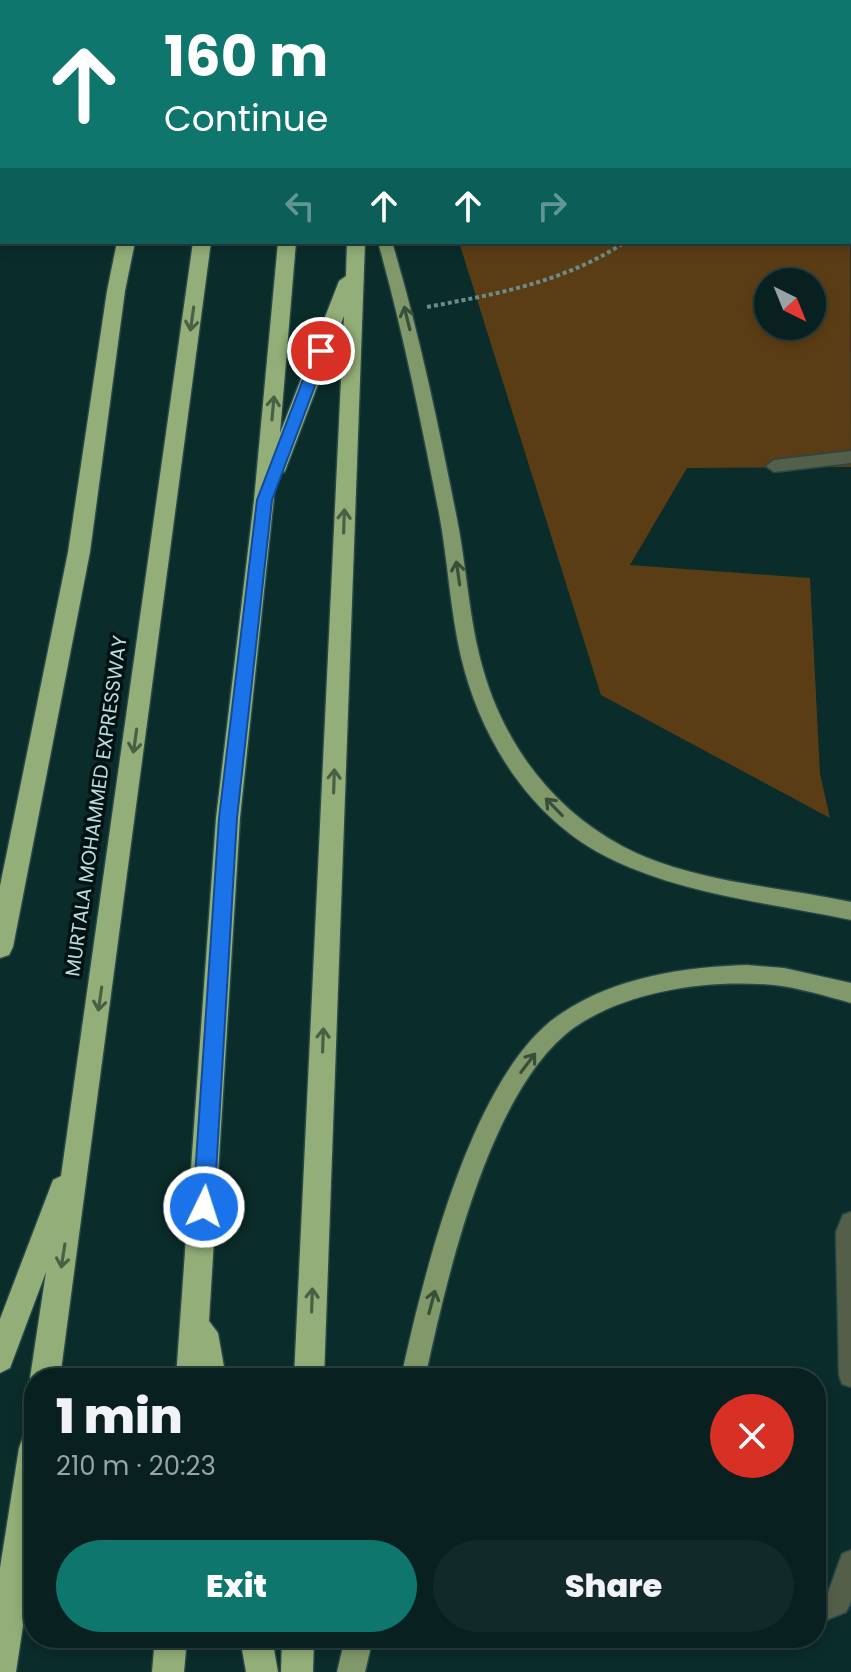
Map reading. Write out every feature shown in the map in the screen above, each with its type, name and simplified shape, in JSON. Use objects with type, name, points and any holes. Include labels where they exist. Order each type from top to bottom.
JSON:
[{"type":"highway","points":[[0,947],[79,552],[116,291],[126,244]]},
{"type":"highway","name":"MURTALA MOHAMMED EXPRESSWAY","points":[[46,1368],[202,244]]},
{"type":"highway","points":[[192,1368],[228,818],[264,500],[287,244]]},
{"type":"highway","points":[[264,500],[355,252]]},
{"type":"highway","points":[[309,1368],[355,252]]},
{"type":"highway","points":[[0,1358],[80,1142]]},
{"type":"highway","points":[[198,1299],[209,1368]]},
{"type":"highway","points":[[0,1672],[24,1514]]},
{"type":"highway","points":[[168,1672],[170,1648]]},
{"type":"highway","points":[[258,1648],[262,1672]]},
{"type":"highway","points":[[297,1672],[298,1648]]},
{"type":"main road","points":[[386,244],[408,318],[451,530],[470,657],[486,712],[510,759],[559,814],[617,853],[670,872],[851,911]]},
{"type":"main road","points":[[416,1368],[465,1181],[499,1102],[548,1037],[600,1001],[666,983],[732,976],[775,976],[851,993]]},
{"type":"main road","points":[[351,1672],[357,1648]]},
{"type":"street","points":[[774,466],[851,457]]},
{"type":"street","points":[[851,1223],[848,1232],[851,1375]]},
{"type":"street","points":[[826,1607],[837,1603],[851,1563]]},
{"type":"path","points":[[408,318],[428,306],[506,292],[592,264],[622,244]]},
{"type":"shaded area","points":[[460,244],[850,244],[851,467],[687,468],[630,565],[810,578],[820,774],[830,818],[601,695]]},
{"type":"route","points":[[204,1207],[228,818],[264,500],[321,351]]}]
